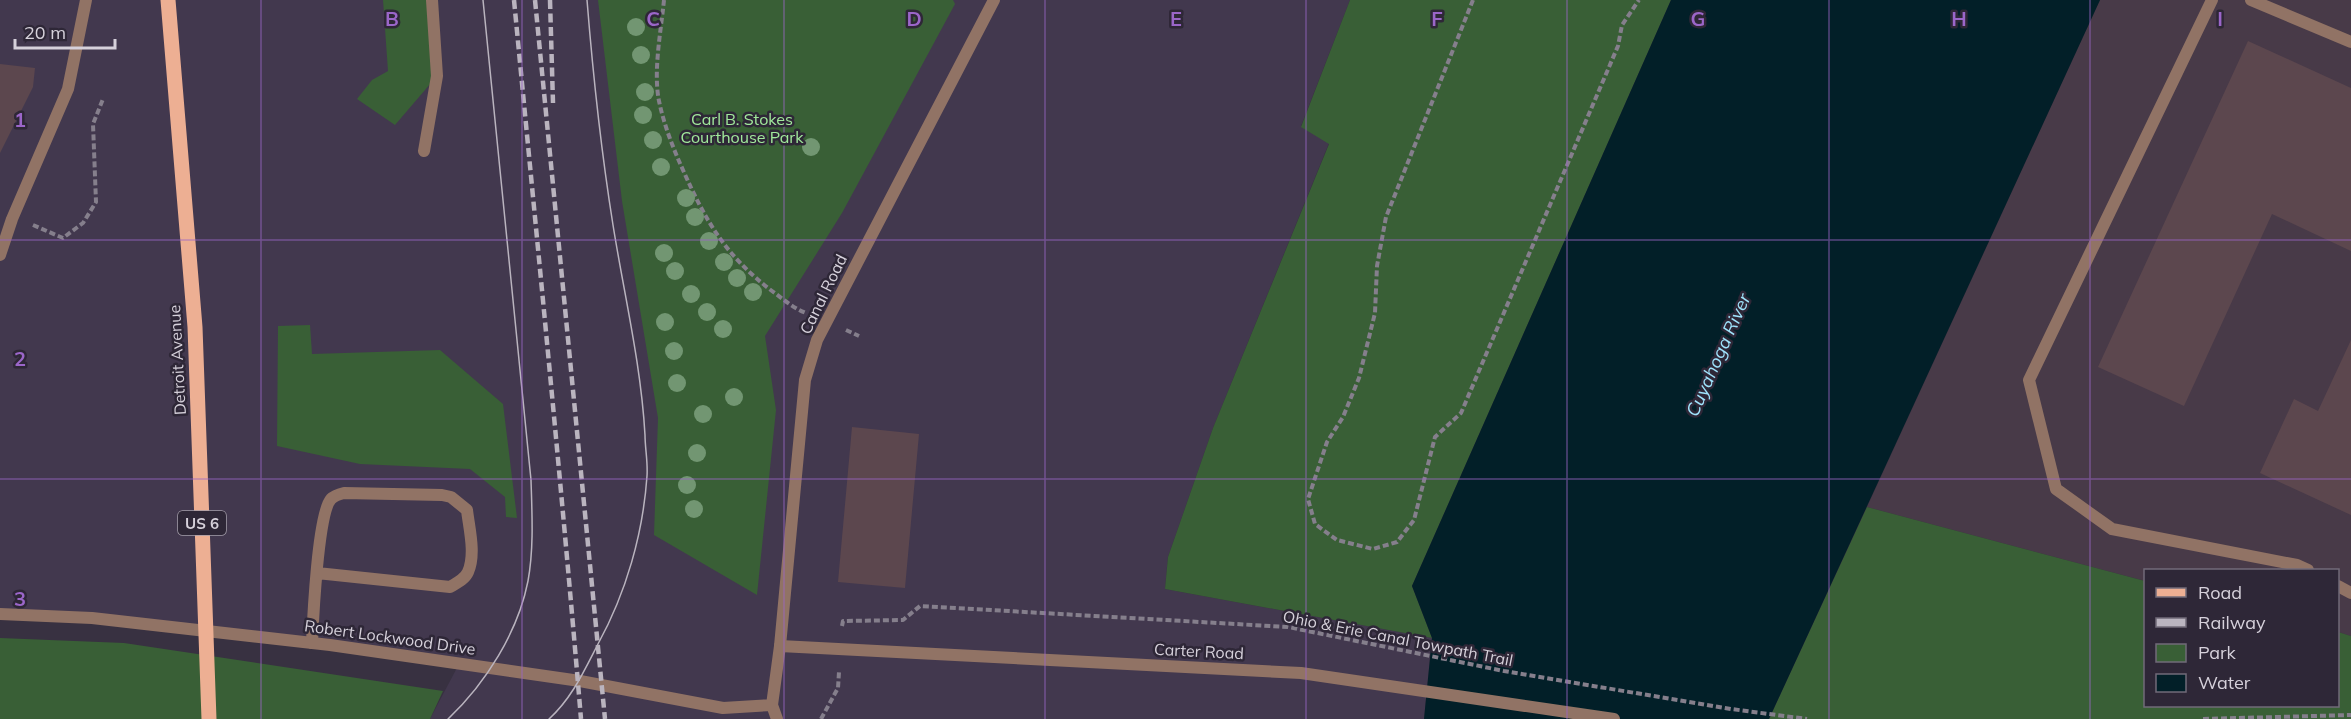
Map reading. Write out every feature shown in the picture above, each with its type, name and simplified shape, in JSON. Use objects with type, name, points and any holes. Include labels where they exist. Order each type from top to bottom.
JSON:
[{"type":"main road","name":"Detroit Avenue","points":[[168,0],[195,327],[209,719]]},
{"type":"street","points":[[0,255],[6,220],[68,89],[86,0]]},
{"type":"street","points":[[424,151],[437,76],[432,0]]},
{"type":"street","name":"Canal Road","points":[[772,705],[780,646],[805,380],[817,340],[994,0]]},
{"type":"street","points":[[2212,0],[2030,380],[2056,489],[2112,529],[2297,565],[2306,569]]},
{"type":"street","points":[[2251,0],[2351,42]]},
{"type":"street","points":[[312,643],[317,573],[325,512],[332,498],[344,493],[442,495],[452,497],[467,510],[471,552],[469,571],[450,587],[317,573]]},
{"type":"street","name":"Robert Lockwood Drive","points":[[0,614],[92,618],[312,643],[580,681],[723,708],[772,705]]},
{"type":"street","name":"Carter Road","points":[[780,646],[1301,673],[1614,719]]},
{"type":"street","points":[[772,705],[777,719]]},
{"type":"path","points":[[664,0],[659,47],[659,99],[670,141],[702,213],[727,250],[758,280]]},
{"type":"path","points":[[1473,0],[1386,218],[1377,266],[1375,314],[1359,378],[1344,417],[1327,442],[1308,499],[1315,524],[1337,540],[1373,549],[1397,542],[1414,520],[1435,437],[1461,413],[1618,46],[1622,25],[1639,0]]},
{"type":"path","points":[[48,230],[63,238],[83,222],[96,202],[93,124],[103,99]]},
{"type":"path","name":"Ohio & Erie Canal Towpath Trail","points":[[843,621],[903,620],[920,606],[1287,627],[1504,671],[1731,709],[1807,719]]},
{"type":"path","points":[[821,719],[838,688]]},
{"type":"path","points":[[2203,719],[2351,716]]},
{"type":"shaded area","points":[[0,0],[1350,0],[1301,126],[1329,143],[1213,428],[1168,557],[1165,589],[1432,638],[1424,719],[430,719],[459,664],[330,645],[0,614]]},
{"type":"shaded area","points":[[2100,0],[2351,0],[2351,636],[2339,632],[2339,569],[2144,569],[2144,581],[1867,507]]},
{"type":"green space","points":[[383,0],[432,0],[437,76],[395,125],[357,99],[372,80],[388,71]]},
{"type":"green space","name":"Carl B. Stokes Courthouse Park","points":[[598,0],[953,0],[955,4],[842,213],[765,336],[776,410],[757,595],[654,535],[658,418],[622,201]]},
{"type":"green space","points":[[1350,0],[1671,0],[1412,586],[1432,638],[1165,589],[1168,557],[1213,428],[1329,144],[1301,127]]},
{"type":"green space","points":[[310,325],[312,354],[440,350],[503,404],[517,518],[506,517],[505,497],[470,469],[360,464],[277,446],[278,326]]},
{"type":"green space","points":[[1867,507],[2144,581],[2144,707],[2339,707],[2339,632],[2351,636],[2351,719],[1769,719]]},
{"type":"green space","points":[[0,638],[124,643],[443,691],[430,719],[0,719]]},
{"type":"water","name":"Cuyahoga River","points":[[1671,0],[2100,0],[1769,719],[1424,719],[1432,638],[1412,586]]},
{"type":"building","points":[[2248,41],[2351,88],[2351,251],[2272,214],[2184,406],[2098,367]]},
{"type":"building","points":[[0,64],[35,68],[33,87],[0,153]]},
{"type":"building","points":[[2351,340],[2351,515],[2260,473],[2294,399],[2318,411]]},
{"type":"building","points":[[852,427],[919,434],[905,588],[838,582]]},
{"type":"tram line","points":[[448,719],[487,673],[508,638],[517,619],[528,581],[532,543],[531,480],[483,0]]},
{"type":"tram line","points":[[549,719],[577,684],[617,604],[632,563],[642,520],[647,476],[640,382],[605,169],[587,0]]},
{"type":"railway","points":[[514,0],[581,719]]},
{"type":"railway","points":[[535,0],[605,719]]},
{"type":"railway","points":[[550,0],[553,103]]}]
